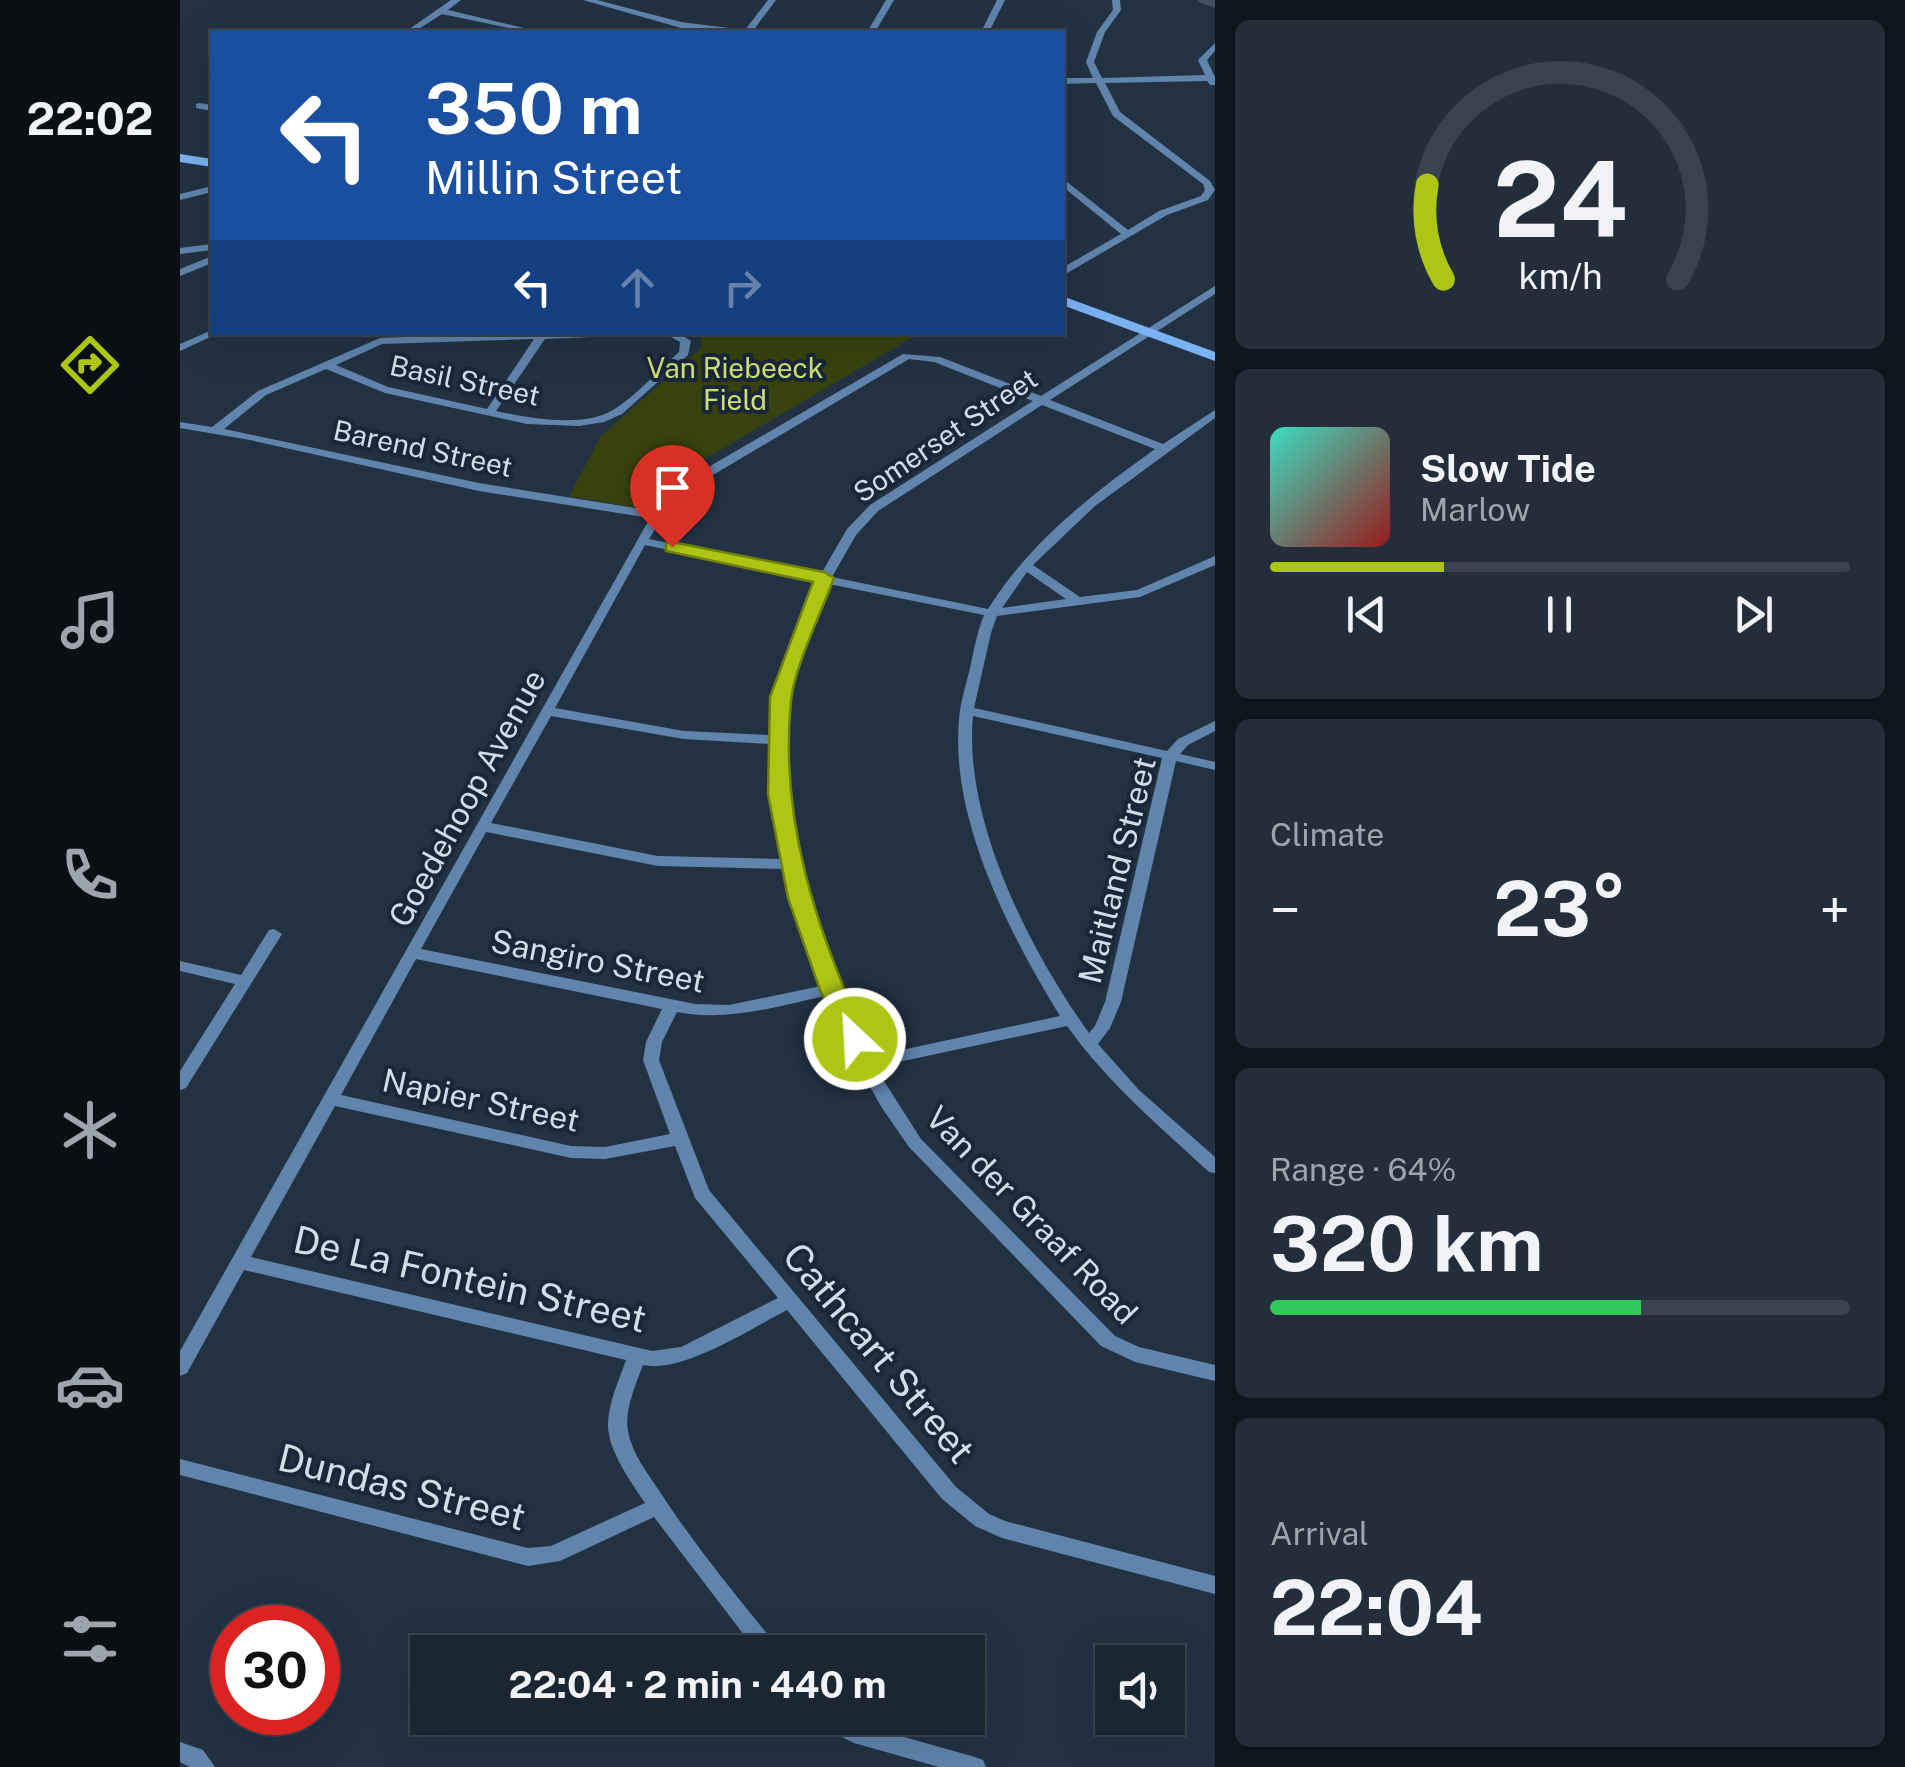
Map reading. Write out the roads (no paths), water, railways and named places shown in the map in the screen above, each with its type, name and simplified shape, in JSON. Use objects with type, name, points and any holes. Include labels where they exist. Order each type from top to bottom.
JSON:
[{"type":"street","points":[[413,30],[456,0]]},
{"type":"street","points":[[586,0],[681,25],[727,30]]},
{"type":"street","points":[[748,30],[772,0]]},
{"type":"street","points":[[871,30],[890,0]]},
{"type":"street","points":[[986,30],[1001,0]]},
{"type":"street","points":[[1065,271],[1163,213],[1205,198],[1210,187],[1116,114],[1097,80],[1090,58],[1117,10],[1118,0]]},
{"type":"street","points":[[442,10],[528,30]]},
{"type":"street","points":[[1065,81],[1213,82],[1202,60],[1215,46]]},
{"type":"street","points":[[199,106],[210,108]]},
{"type":"street","points":[[180,150],[210,156]]},
{"type":"street","points":[[180,158],[210,164]]},
{"type":"street","points":[[1065,183],[1127,234]]},
{"type":"street","points":[[180,197],[210,190]]},
{"type":"street","points":[[180,250],[210,247]]},
{"type":"street","points":[[180,274],[210,260]]},
{"type":"street","name":"Somerset Street","points":[[824,578],[842,540],[874,508],[1215,288]]},
{"type":"street","points":[[1065,298],[1215,353]]},
{"type":"street","points":[[180,348],[210,335]]},
{"type":"street","points":[[216,430],[255,397],[371,344],[396,338],[542,335]]},
{"type":"street","points":[[490,412],[542,335]]},
{"type":"street","name":"Basil Street","points":[[325,364],[376,388],[539,422],[600,420],[618,412],[684,352],[686,341],[674,335]]},
{"type":"street","name":"Goedehoop Avenue","points":[[180,1368],[656,515],[696,479],[907,356],[936,359],[1040,401]]},
{"type":"street","points":[[1040,401],[1165,449]]},
{"type":"street","points":[[1215,413],[1074,518],[1027,566],[991,613],[966,710],[967,752],[977,816],[998,884],[1016,924],[1088,1044],[1113,1073],[1215,1167]]},
{"type":"street","name":"Barend Street","points":[[180,426],[216,430],[479,488],[656,515]]},
{"type":"street","points":[[641,541],[991,613],[1160,588],[1215,560]]},
{"type":"street","points":[[1027,566],[1078,602]]},
{"type":"street","name":"Van der Graaf Road","points":[[824,578],[780,697],[780,818],[790,864],[832,990],[867,1063],[893,1114],[916,1144],[1108,1341],[1135,1354],[1215,1373]]},
{"type":"street","points":[[966,710],[1215,766]]},
{"type":"street","points":[[547,711],[684,734],[777,740]]},
{"type":"street","name":"Maitland Street","points":[[1088,1044],[1102,1028],[1113,1002],[1170,756],[1182,742],[1215,724]]},
{"type":"street","points":[[482,826],[658,861],[790,864]]},
{"type":"street","points":[[180,1084],[274,934]]},
{"type":"street","name":"Sangiro Street","points":[[413,952],[671,1006],[720,1012],[832,990]]},
{"type":"street","points":[[180,966],[245,981]]},
{"type":"street","name":"Cathcart Street","points":[[671,1006],[654,1042],[651,1060],[701,1193],[949,1493],[982,1520],[1002,1529],[1215,1585]]},
{"type":"street","points":[[867,1063],[1073,1019]]},
{"type":"street","name":"Napier Street","points":[[331,1099],[571,1152],[605,1153],[678,1139]]},
{"type":"street","name":"De La Fontein Street","points":[[241,1262],[652,1359],[684,1354],[791,1300]]},
{"type":"street","points":[[637,1356],[619,1413],[618,1432],[658,1506],[755,1635]]},
{"type":"street","name":"Dundas Street","points":[[180,1467],[528,1557],[553,1555],[658,1506]]},
{"type":"street","points":[[864,1735],[975,1767]]},
{"type":"street","points":[[180,1752],[195,1757],[204,1767]]},
{"type":"park label","name":"Van Riebeeck Field","points":[[735,383]]}]
